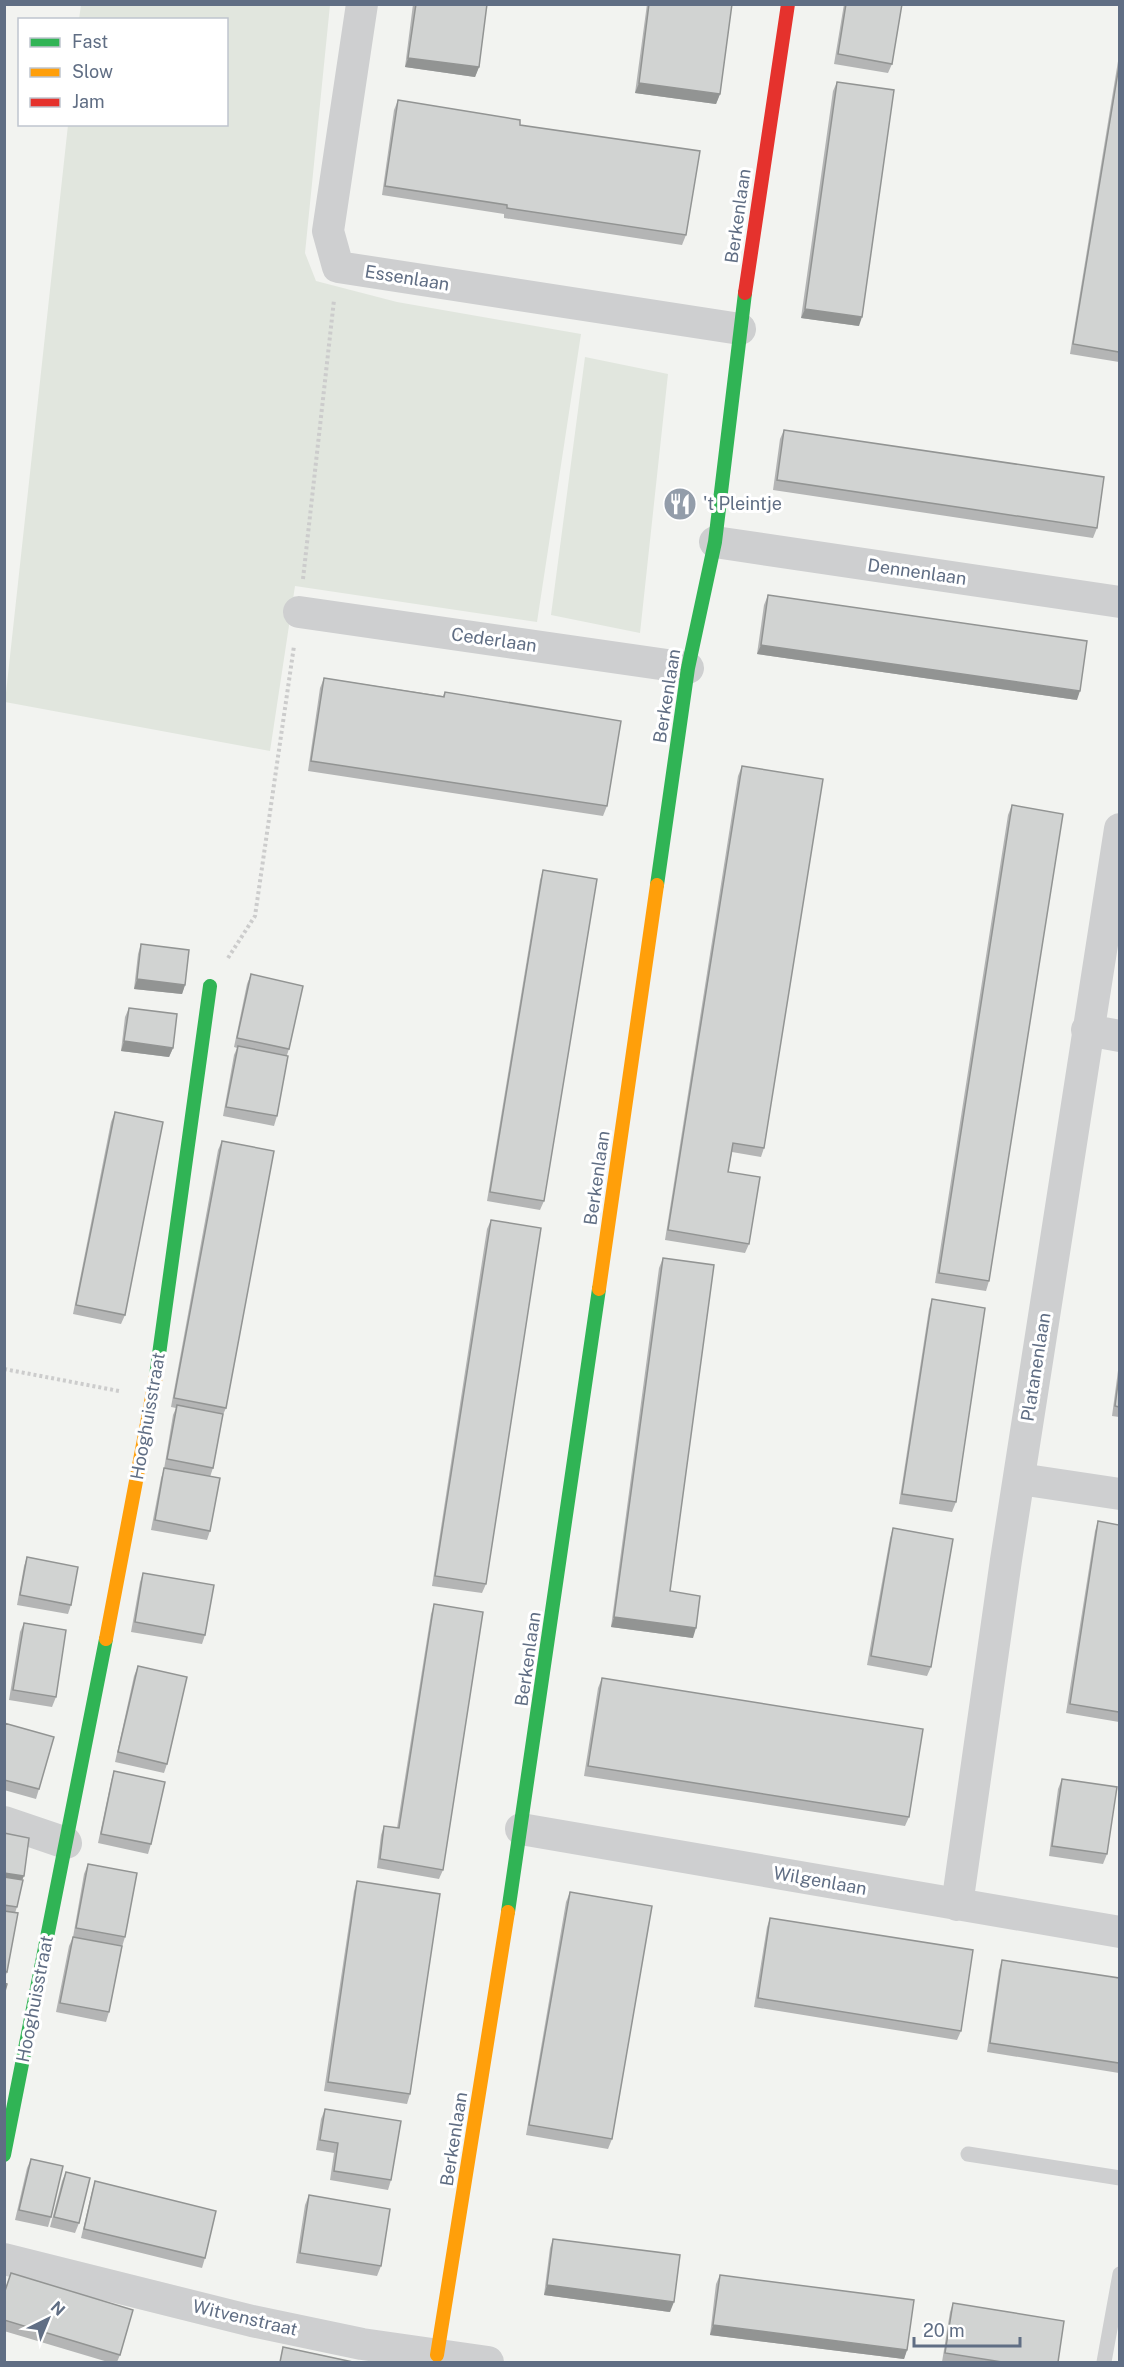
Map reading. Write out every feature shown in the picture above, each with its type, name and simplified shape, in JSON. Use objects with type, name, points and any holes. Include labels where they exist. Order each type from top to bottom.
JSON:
[{"type":"street","points":[[338,267],[328,231],[362,4]]},
{"type":"street","name":"Berkenlaan","points":[[437,2355],[521,1829],[688,668],[715,542],[740,329],[788,4]]},
{"type":"street","name":"Essenlaan","points":[[338,267],[740,329]]},
{"type":"street","name":"Dennenlaan","points":[[715,542],[1119,602]]},
{"type":"street","name":"Cederlaan","points":[[299,612],[688,668]]},
{"type":"street","name":"Platanenlaan","points":[[957,1905],[1006,1560],[1119,829]]},
{"type":"street","name":"Hooghuisstraat","points":[[4,2155],[153,1398],[210,986]]},
{"type":"street","points":[[1087,1030],[1119,1036]]},
{"type":"street","points":[[1020,1479],[1119,1494]]},
{"type":"street","points":[[4,1822],[66,1843]]},
{"type":"street","name":"Wilgenlaan","points":[[521,1829],[1119,1932]]},
{"type":"street","name":"Witvenstraat","points":[[4,2259],[252,2321],[362,2344],[488,2362]]},
{"type":"lane","points":[[968,2154],[1119,2178]]},
{"type":"lane","points":[[1104,2362],[1119,2274]]},
{"type":"path","points":[[210,986],[255,916],[299,612],[338,267]]},
{"type":"path","points":[[4,1369],[153,1398]]},
{"type":"shaded area","points":[[81,5],[330,5],[305,253],[316,281],[397,302],[581,334],[537,622],[295,586],[270,751],[5,702],[68,126],[228,126],[228,18],[79,18]]},
{"type":"shaded area","points":[[585,357],[668,374],[640,633],[551,615]]},
{"type":"building","points":[[416,4],[487,4],[479,67],[408,58]]},
{"type":"building","points":[[649,4],[732,4],[720,94],[639,83]]},
{"type":"building","points":[[846,4],[902,4],[892,64],[838,54]]},
{"type":"building","points":[[1119,66],[1119,352],[1073,344]]},
{"type":"building","points":[[837,82],[894,90],[862,317],[805,309]]},
{"type":"building","points":[[398,100],[520,120],[520,125],[700,151],[686,235],[507,208],[507,205],[385,186]]},
{"type":"building","points":[[784,430],[1104,477],[1097,528],[777,480]]},
{"type":"building","points":[[768,595],[1087,641],[1080,691],[761,645]]},
{"type":"building","points":[[324,678],[444,697],[445,692],[621,721],[607,806],[311,761]]},
{"type":"building","points":[[742,766],[823,779],[764,1148],[733,1143],[728,1172],[760,1177],[749,1244],[668,1230]]},
{"type":"building","points":[[1012,805],[1063,814],[989,1281],[939,1273]]},
{"type":"building","points":[[543,870],[597,879],[544,1201],[490,1192]]},
{"type":"building","points":[[141,944],[189,950],[185,985],[137,979]]},
{"type":"building","points":[[251,974],[303,986],[289,1049],[237,1038]]},
{"type":"building","points":[[129,1008],[177,1014],[173,1048],[124,1041]]},
{"type":"building","points":[[238,1046],[288,1056],[277,1116],[226,1107]]},
{"type":"building","points":[[115,1112],[163,1122],[125,1315],[76,1305]]},
{"type":"building","points":[[222,1141],[274,1151],[226,1408],[174,1398]]},
{"type":"building","points":[[491,1220],[541,1228],[486,1584],[435,1576]]},
{"type":"building","points":[[663,1258],[714,1265],[670,1591],[700,1596],[696,1628],[614,1617]]},
{"type":"building","points":[[932,1299],[985,1308],[956,1502],[902,1494]]},
{"type":"building","points":[[1119,1376],[1119,1407],[1115,1406]]},
{"type":"building","points":[[177,1405],[223,1414],[213,1468],[167,1459]]},
{"type":"building","points":[[164,1468],[220,1478],[210,1531],[155,1520]]},
{"type":"building","points":[[1098,1521],[1119,1525],[1119,1712],[1070,1704]]},
{"type":"building","points":[[893,1528],[953,1539],[931,1667],[871,1656]]},
{"type":"building","points":[[27,1557],[78,1567],[71,1605],[20,1595]]},
{"type":"building","points":[[143,1573],[214,1585],[205,1635],[135,1622]]},
{"type":"building","points":[[434,1604],[483,1612],[443,1870],[380,1859],[384,1826],[399,1828]]},
{"type":"building","points":[[24,1623],[66,1630],[56,1697],[13,1690]]},
{"type":"building","points":[[138,1666],[187,1677],[167,1764],[118,1752]]},
{"type":"building","points":[[602,1678],[923,1729],[909,1817],[588,1766]]},
{"type":"building","points":[[4,1723],[54,1737],[39,1789],[4,1780]]},
{"type":"building","points":[[114,1771],[165,1782],[151,1844],[101,1834]]},
{"type":"building","points":[[1062,1779],[1117,1787],[1107,1854],[1052,1846]]},
{"type":"building","points":[[4,1833],[29,1838],[24,1876],[4,1873]]},
{"type":"building","points":[[88,1864],[137,1873],[125,1937],[76,1928]]},
{"type":"building","points":[[4,1877],[23,1880],[17,1907],[4,1905]]},
{"type":"building","points":[[357,1881],[440,1894],[410,2094],[328,2082]]},
{"type":"building","points":[[570,1892],[652,1906],[612,2139],[529,2125]]},
{"type":"building","points":[[4,1911],[18,1913],[7,1972],[4,1971]]},
{"type":"building","points":[[770,1918],[973,1950],[961,2031],[758,1998]]},
{"type":"building","points":[[73,1937],[122,1946],[109,2012],[60,2003]]},
{"type":"building","points":[[1002,1960],[1119,1978],[1119,2063],[990,2043]]},
{"type":"building","points":[[325,2109],[401,2121],[391,2180],[334,2171],[338,2143],[320,2140]]},
{"type":"building","points":[[31,2159],[63,2166],[51,2217],[19,2210]]},
{"type":"building","points":[[66,2172],[90,2178],[79,2223],[54,2217]]},
{"type":"building","points":[[95,2181],[216,2211],[205,2258],[84,2229]]},
{"type":"building","points":[[309,2195],[390,2209],[381,2266],[300,2253]]},
{"type":"building","points":[[553,2239],[680,2255],[674,2302],[547,2285]]},
{"type":"building","points":[[11,2273],[133,2310],[120,2355],[4,2320],[4,2294]]},
{"type":"building","points":[[720,2275],[914,2300],[907,2350],[713,2325]]},
{"type":"building","points":[[953,2303],[1064,2321],[1058,2362],[1002,2362],[945,2353]]},
{"type":"building","points":[[283,2347],[353,2362],[280,2362]]},
{"type":"traffic: fast","points":[[657,885],[688,668],[715,542],[745,293]]},
{"type":"traffic: fast","points":[[156,1376],[210,986]]},
{"type":"traffic: fast","points":[[508,1912],[599,1289]]},
{"type":"traffic: fast","points":[[4,2155],[106,1639]]},
{"type":"traffic: slow","points":[[599,1289],[657,885]]},
{"type":"traffic: slow","points":[[106,1639],[156,1376]]},
{"type":"traffic: slow","points":[[437,2355],[508,1912]]},
{"type":"traffic: jam","points":[[745,293],[788,4]]},
{"type":"place","name":"'t Pleintje","points":[[680,504]]}]
